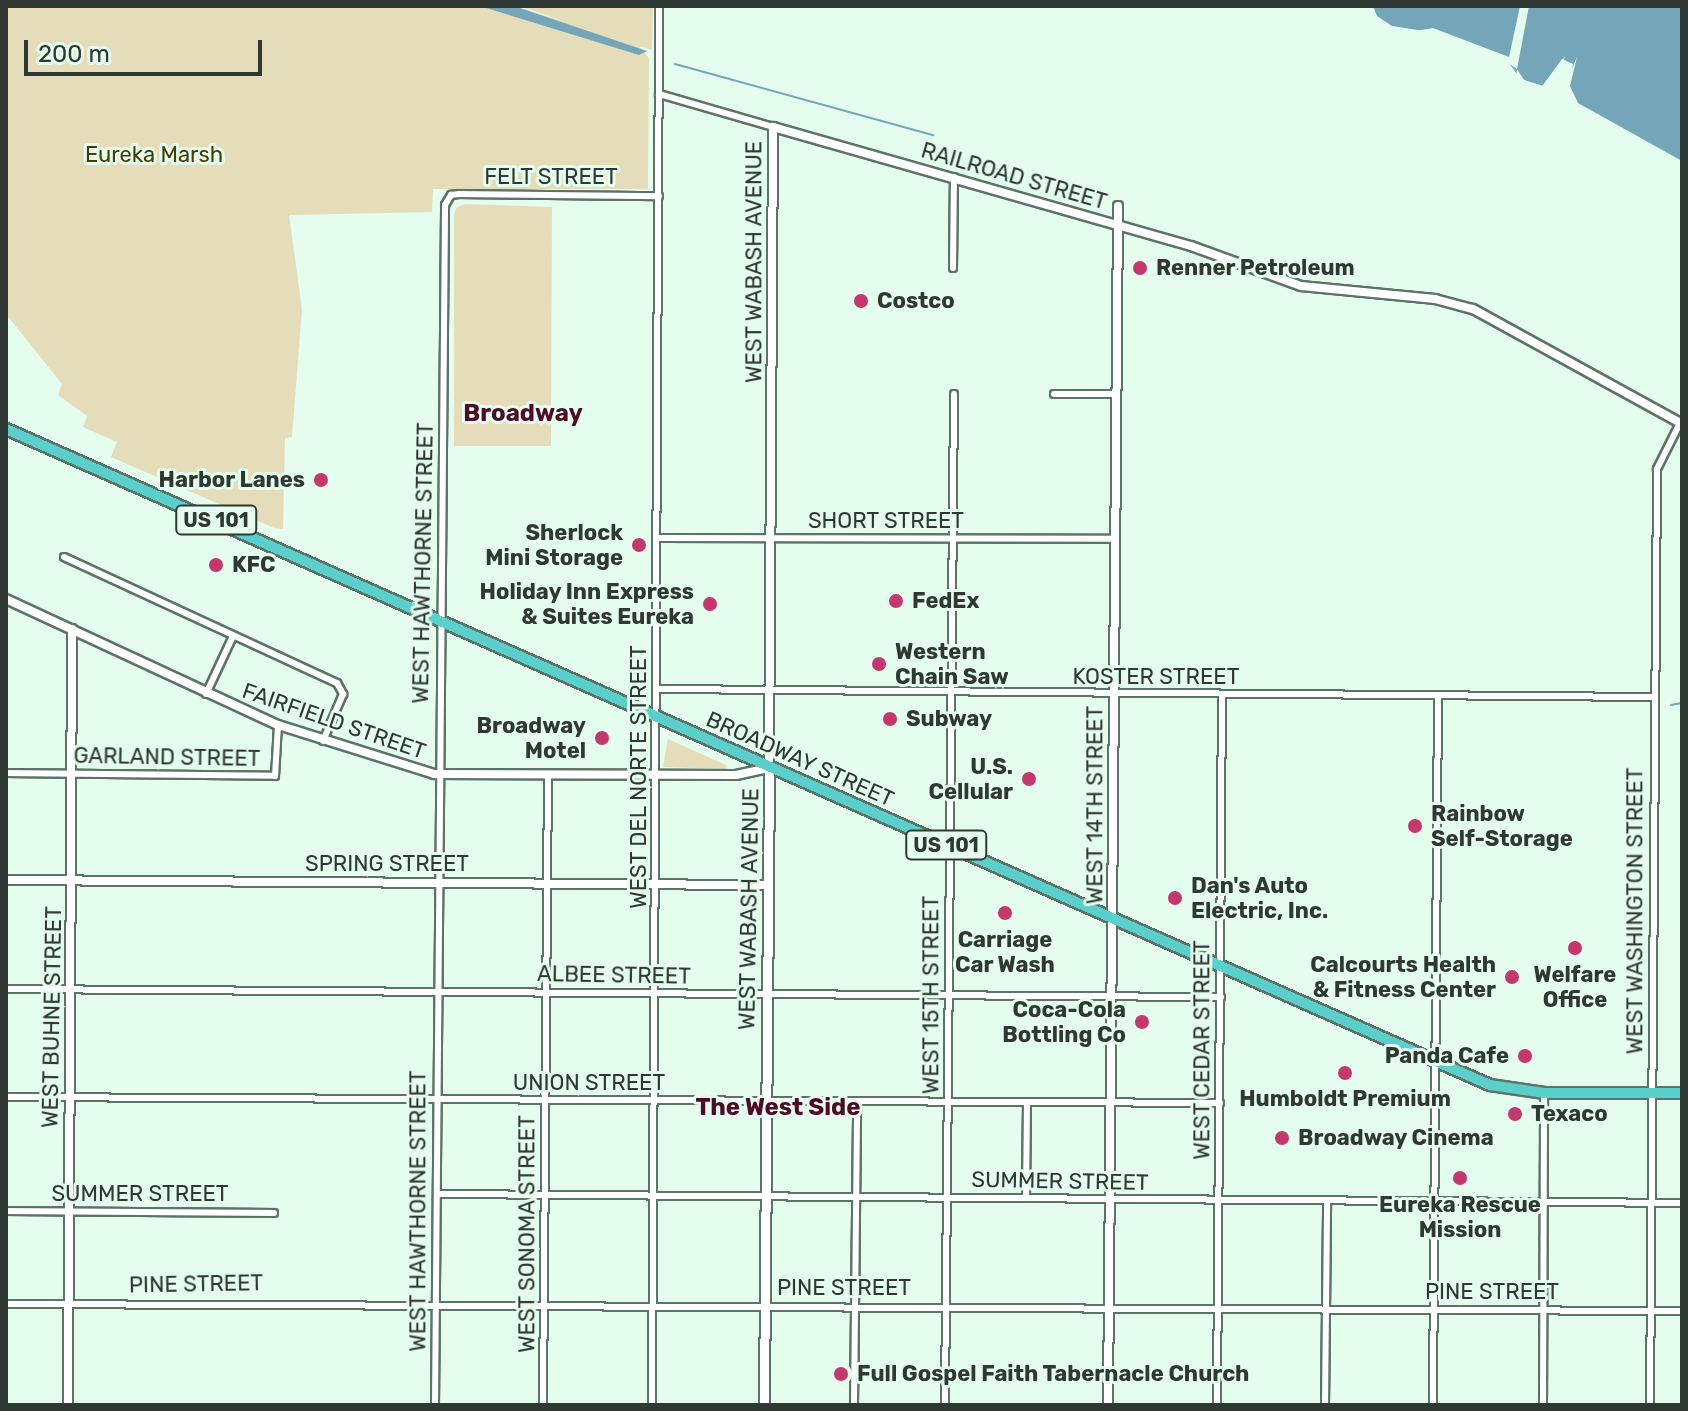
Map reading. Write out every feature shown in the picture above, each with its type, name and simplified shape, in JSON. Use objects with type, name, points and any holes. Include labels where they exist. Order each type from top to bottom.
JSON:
[{"type":"highway","name":"BROADWAY STREET","points":[[6,429],[1490,1085],[1544,1093],[1682,1093]]},
{"type":"main road","name":"WEST WABASH AVENUE","points":[[764,1405],[769,768]]},
{"type":"street","name":"WEST DEL NORTE STREET","points":[[652,1405],[658,718],[659,6]]},
{"type":"street","name":"RAILROAD STREET","points":[[659,94],[1117,224],[1301,286],[1435,299],[1473,309],[1681,423]]},
{"type":"street","name":"WEST WABASH AVENUE","points":[[769,768],[773,127]]},
{"type":"street","points":[[953,268],[954,177]]},
{"type":"street","name":"FELT STREET","points":[[446,201],[459,194],[659,196]]},
{"type":"street","name":"WEST HAWTHORNE STREET","points":[[435,1405],[438,774],[446,201]]},
{"type":"street","name":"WEST 14TH STREET","points":[[1108,1405],[1118,206]]},
{"type":"street","name":"WEST 15TH STREET","points":[[945,1405],[954,394]]},
{"type":"street","points":[[1054,394],[1115,394]]},
{"type":"street","name":"WEST WASHINGTON STREET","points":[[1650,1405],[1657,469],[1681,423]]},
{"type":"street","name":"SHORT STREET","points":[[658,538],[1114,539]]},
{"type":"street","points":[[64,557],[341,687],[343,694],[323,741]]},
{"type":"street","name":"FAIRFIELD STREET","points":[[6,599],[278,725],[438,774],[736,775],[769,768]]},
{"type":"street","name":"WEST BUHNE STREET","points":[[68,1405],[72,629]]},
{"type":"street","points":[[206,694],[233,636]]},
{"type":"street","name":"KOSTER STREET","points":[[658,689],[1654,697]]},
{"type":"street","name":"WEST CEDAR STREET","points":[[1217,1405],[1222,695]]},
{"type":"street","points":[[1433,1405],[1438,696]]},
{"type":"street","name":"GARLAND STREET","points":[[6,773],[275,776],[278,725]]},
{"type":"street","name":"WEST SONOMA STREET","points":[[543,1405],[548,774]]},
{"type":"street","name":"SPRING STREET","points":[[6,880],[767,885]]},
{"type":"street","name":"ALBEE STREET","points":[[6,989],[1221,997]]},
{"type":"street","points":[[1543,1405],[1544,1093]]},
{"type":"street","name":"UNION STREET","points":[[6,1097],[1220,1103]]},
{"type":"street","points":[[854,1405],[857,1101]]},
{"type":"street","points":[[1026,1198],[1027,1102]]},
{"type":"street","name":"SUMMER STREET","points":[[437,1194],[1682,1203]]},
{"type":"street","points":[[1325,1405],[1327,1201]]},
{"type":"street","name":"SUMMER STREET","points":[[6,1211],[274,1213]]},
{"type":"street","name":"PINE STREET","points":[[6,1304],[653,1304],[1682,1311]]},
{"type":"green space","name":"Eureka Marsh","points":[[6,6],[514,6],[566,22],[520,6],[653,7],[652,50],[639,46],[649,58],[648,189],[433,189],[432,212],[289,215],[302,309],[292,437],[285,438],[283,529],[274,528],[111,457],[117,442],[83,427],[87,416],[58,395],[62,384],[6,314]]},
{"type":"green space","points":[[465,204],[552,207],[551,446],[454,446],[454,216],[456,208]]},
{"type":"green space","points":[[668,739],[726,765],[726,769],[663,767]]},
{"type":"water","points":[[480,6],[514,6],[647,51],[639,55]]},
{"type":"water","points":[[1373,6],[1682,6],[1682,164],[1576,104],[1568,96],[1573,64],[1562,59],[1540,89],[1519,77],[1507,60],[1437,33],[1392,26],[1377,16]]},
{"type":"pier","points":[[1520,6],[1529,6],[1517,69],[1508,63],[1410,32],[1433,28],[1509,57]]},
{"type":"pier","points":[[1566,55],[1551,85],[1541,93],[1516,80],[1517,69],[1524,80],[1544,86]]},
{"type":"pier","points":[[1577,57],[1570,86],[1578,103],[1682,161],[1682,168],[1565,99],[1562,93]]},
{"type":"waterway","points":[[675,64],[933,135]]},
{"type":"waterway","points":[[1671,705],[1682,703]]},
{"type":"place","name":"Renner Petroleum","points":[[1140,268]]},
{"type":"place","name":"Costco","points":[[861,301]]},
{"type":"place","name":"Harbor Lanes","points":[[321,480]]},
{"type":"place","name":"Sherlock Mini Storage","points":[[639,545]]},
{"type":"place","name":"KFC","points":[[216,565]]},
{"type":"place","name":"FedEx","points":[[896,601]]},
{"type":"place","name":"Holiday Inn Express & Suites Eureka","points":[[710,604]]},
{"type":"place","name":"Western Chain Saw","points":[[879,664]]},
{"type":"place","name":"Subway","points":[[890,719]]},
{"type":"place","name":"Broadway Motel","points":[[602,738]]},
{"type":"place","name":"U.S. Cellular","points":[[1029,779]]},
{"type":"place","name":"Rainbow Self-Storage","points":[[1415,826]]},
{"type":"place","name":"Dan's Auto Electric, Inc.","points":[[1175,898]]},
{"type":"place","name":"Carriage Car Wash","points":[[1005,913]]},
{"type":"place","name":"Welfare Office","points":[[1575,948]]},
{"type":"place","name":"Calcourts Health & Fitness Center","points":[[1512,977]]},
{"type":"place","name":"Coca-Cola Bottling Co","points":[[1142,1022]]},
{"type":"place","name":"Panda Cafe","points":[[1525,1056]]},
{"type":"place","name":"Humboldt Premium","points":[[1345,1073]]},
{"type":"place","name":"Texaco","points":[[1515,1114]]},
{"type":"place","name":"Broadway Cinema","points":[[1282,1138]]},
{"type":"place","name":"Eureka Rescue Mission","points":[[1460,1178]]},
{"type":"place","name":"Full Gospel Faith Tabernacle Church","points":[[841,1374]]},
{"type":"district","name":"Broadway","points":[[523,414]]},
{"type":"district","name":"The West Side","points":[[778,1108]]}]
